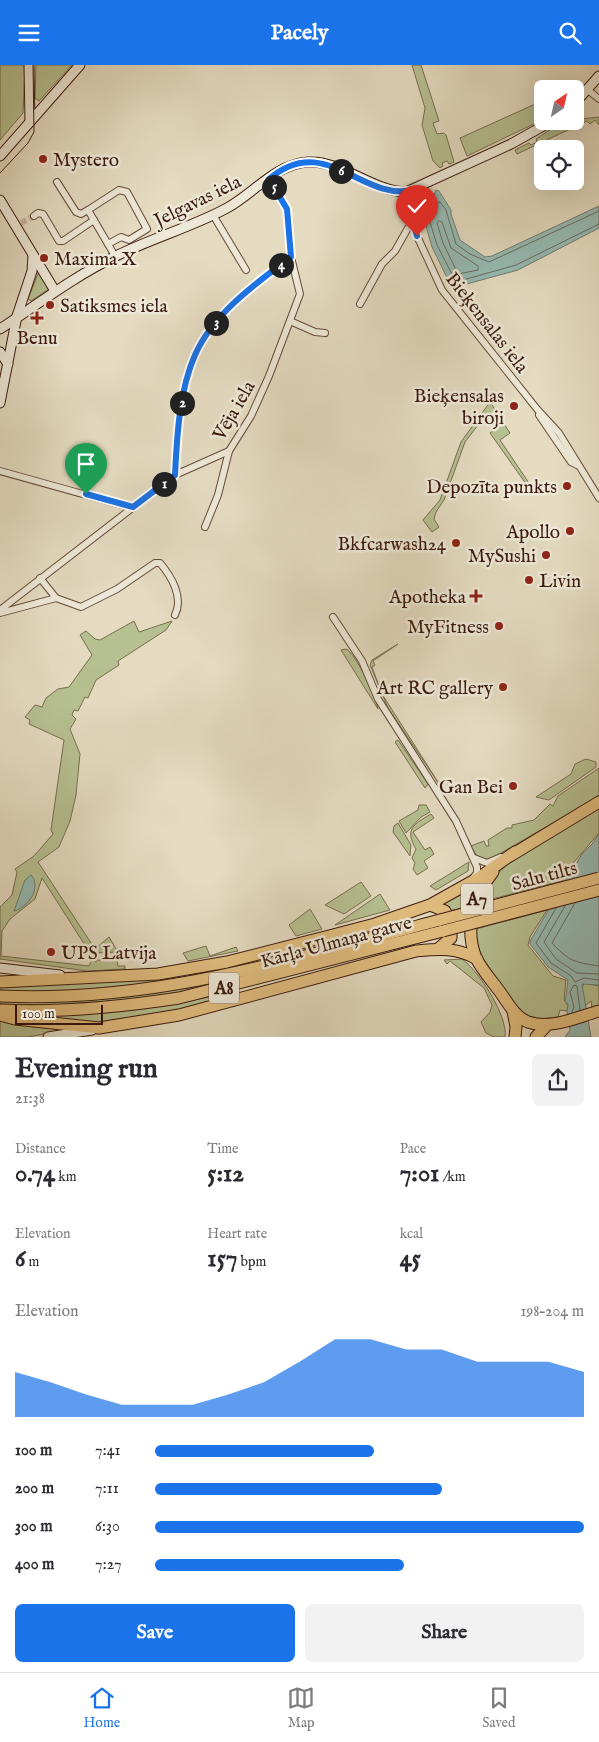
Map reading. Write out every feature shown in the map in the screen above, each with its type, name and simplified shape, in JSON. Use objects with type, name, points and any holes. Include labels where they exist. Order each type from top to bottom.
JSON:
[{"type":"highway","name":"A7","points":[[515,1037],[516,1027],[512,1011],[477,959],[472,939],[474,906],[486,881],[514,851],[599,802]]},
{"type":"highway","points":[[0,982],[158,974],[227,962],[375,924],[430,905],[471,881],[514,851]]},
{"type":"highway","name":"Salu tilts","points":[[441,926],[599,878]]},
{"type":"highway","name":"Salu tilts","points":[[441,926],[599,890]]},
{"type":"highway","points":[[430,905],[445,911],[452,925],[450,938],[439,948]]},
{"type":"highway","name":"Kārļa Ulmaņa gatve","points":[[0,996],[98,995],[178,985],[441,926]]},
{"type":"highway","name":"Kārļa Ulmaņa gatve","points":[[0,1010],[70,1011],[134,1005],[179,998],[441,926]]},
{"type":"highway","points":[[0,1015],[15,1019],[99,1028],[179,1015],[390,958],[439,948],[464,952],[477,959]]},
{"type":"highway","points":[[512,1011],[529,1022],[547,1025],[596,1012]]},
{"type":"highway","points":[[536,1037],[547,1025]]},
{"type":"street","points":[[29,65],[30,122]]},
{"type":"street","points":[[0,156],[80,65]]},
{"type":"street","points":[[584,93],[599,76]]},
{"type":"street","points":[[588,89],[599,99]]},
{"type":"street","name":"Jelgavas iela","points":[[0,329],[56,291],[115,256],[213,215],[243,199],[269,179],[292,165],[316,162],[387,190],[406,192],[519,141],[537,130]]},
{"type":"street","name":"Vēja iela","points":[[0,611],[40,578],[175,475],[229,451],[251,416],[301,291],[291,257],[287,209],[269,179]]},
{"type":"street","points":[[57,181],[76,212],[81,214],[119,190],[127,192],[147,229],[130,240],[119,237],[108,244]]},
{"type":"street","name":"Bieķensalas iela","points":[[414,190],[414,225],[429,264],[450,303],[509,372],[536,409],[559,433],[576,458],[577,465],[599,497]]},
{"type":"street","points":[[0,200],[18,225],[33,255],[56,291]]},
{"type":"street","points":[[88,210],[115,256]]},
{"type":"street","points":[[34,216],[38,213],[43,214],[59,241],[63,241],[94,221]]},
{"type":"street","points":[[213,215],[246,270]]},
{"type":"street","points":[[360,304],[382,264],[395,251],[408,228],[414,225]]},
{"type":"street","points":[[0,403],[17,317],[32,271],[33,255]]},
{"type":"street","points":[[175,475],[177,420],[194,356],[225,312],[257,283],[291,257]]},
{"type":"street","points":[[290,321],[315,332],[326,333]]},
{"type":"street","points":[[0,352],[8,364]]},
{"type":"street","points":[[205,527],[218,495],[229,451]]},
{"type":"street","points":[[0,471],[133,507]]},
{"type":"street","points":[[40,578],[56,598],[81,607],[117,589],[155,563],[160,563],[174,583],[177,607],[175,615]]},
{"type":"street","points":[[0,611],[56,598]]},
{"type":"street","points":[[333,617],[362,661],[378,699],[456,821],[474,858],[477,870],[471,881]]},
{"type":"street","points":[[474,858],[487,863],[514,851]]},
{"type":"street","points":[[0,968],[98,977]]},
{"type":"street","points":[[48,1037],[99,1028]]},
{"type":"green space","points":[[0,65],[25,65],[23,113],[0,140]]},
{"type":"green space","points":[[36,65],[72,65],[39,101],[35,98]]},
{"type":"green space","points":[[412,65],[421,65],[439,121],[433,123],[437,134],[444,133],[446,135],[454,162],[449,164],[447,161],[442,163],[443,166],[440,168],[433,161],[422,125],[425,108]]},
{"type":"green space","points":[[534,105],[534,124],[467,156],[460,138]]},
{"type":"green space","points":[[599,117],[599,125],[595,120],[590,124],[587,121],[584,122],[584,119]]},
{"type":"green space","points":[[550,130],[568,130],[547,140],[536,139]]},
{"type":"green space","points":[[529,143],[531,145],[534,144],[534,146],[517,154],[515,150]]},
{"type":"green space","points":[[39,271],[49,289],[31,301],[28,299]]},
{"type":"green space","points":[[490,402],[510,433],[500,440],[533,489],[531,491],[490,433],[498,427],[496,419],[490,415],[485,416],[465,442],[444,500],[436,512],[434,519],[439,527],[432,532],[423,520],[440,500],[461,442]]},
{"type":"green space","points":[[134,621],[139,632],[172,621],[166,630],[118,661],[119,665],[96,680],[88,698],[85,697],[78,711],[74,710],[72,715],[76,719],[70,729],[80,754],[76,795],[70,821],[59,847],[38,862],[95,949],[109,937],[118,952],[96,953],[88,950],[42,878],[35,899],[10,919],[2,931],[1,956],[89,966],[92,960],[96,962],[96,960],[117,960],[118,966],[125,966],[125,969],[87,971],[0,959],[0,907],[12,895],[17,872],[15,869],[34,856],[53,834],[51,830],[64,740],[29,724],[30,720],[25,717],[35,705],[42,707],[46,698],[58,689],[69,687],[92,655],[80,635],[86,631],[95,639],[100,640]]},
{"type":"green space","points":[[398,644],[373,661],[375,665],[372,667],[381,691],[370,665],[372,660]]},
{"type":"green space","points":[[346,649],[360,667],[378,709],[341,650]]},
{"type":"green space","points":[[382,695],[438,782],[443,781],[439,784],[388,708]]},
{"type":"green space","points":[[398,740],[428,784],[425,788],[395,742]]},
{"type":"green space","points":[[586,759],[596,762],[596,767],[549,800],[536,797],[571,774],[575,764]]},
{"type":"green space","points":[[599,768],[599,795],[594,799],[489,860],[480,858],[474,852],[471,846],[484,841],[486,846],[489,846],[488,840],[507,828],[512,828],[512,825],[534,820],[550,804],[553,806],[558,796]]},
{"type":"green space","points":[[419,805],[426,805],[430,812],[421,817],[406,833],[399,821],[418,810]]},
{"type":"green space","points":[[599,809],[599,833],[568,869],[566,880],[480,902],[493,879],[509,862]]},
{"type":"green space","points":[[431,814],[434,818],[413,832],[425,850],[430,847],[434,854],[424,861],[428,868],[417,875],[413,869],[415,863],[412,858],[416,849],[411,832],[416,824]]},
{"type":"green space","points":[[398,823],[411,845],[410,856],[393,832],[394,826]]},
{"type":"green space","points":[[469,862],[468,871],[436,890],[430,886]]},
{"type":"green space","points":[[483,878],[469,907],[448,911],[438,904]]},
{"type":"green space","points":[[361,882],[371,896],[344,914],[325,905]]},
{"type":"green space","points":[[380,894],[390,910],[335,925]]},
{"type":"green space","points":[[310,909],[322,929],[296,936],[289,925]]},
{"type":"green space","points":[[547,910],[530,937],[528,945],[553,976],[566,980],[564,999],[569,1008],[567,1011],[560,1010],[558,1017],[539,1019],[525,1015],[509,997],[482,957],[477,943],[476,929]]},
{"type":"green space","points":[[206,946],[210,956],[236,947],[238,951],[188,961],[183,953]]},
{"type":"green space","points":[[462,959],[476,973],[491,995],[502,1018],[505,1037],[494,1037],[486,1033],[481,1022],[490,1012],[492,1005],[484,988],[450,961],[447,964],[444,960]]},
{"type":"green space","points":[[218,968],[218,970],[136,987],[49,992],[0,991],[0,985]]},
{"type":"green space","points":[[584,983],[599,986],[599,1006],[592,1008],[591,1001],[585,1006],[582,988]]},
{"type":"green space","points":[[214,984],[162,996],[108,1003],[54,1006],[0,1004],[0,1001],[107,997]]},
{"type":"green space","points":[[213,996],[214,1002],[186,1009],[92,1023],[18,1017],[117,1011]]},
{"type":"green space","points":[[0,1020],[71,1029],[28,1037],[0,1037]]},
{"type":"water","points":[[436,190],[439,191],[451,210],[460,240],[485,257],[492,256],[599,206],[599,228],[518,270],[452,288],[432,247],[424,219]]},
{"type":"water","points":[[599,833],[599,985],[582,984],[591,1037],[565,1037],[570,1030],[567,1011],[568,1004],[565,1002],[568,980],[548,967],[530,944],[530,941],[582,854],[593,843]]},
{"type":"water","points":[[31,875],[35,885],[32,896],[24,906],[14,911],[25,880]]},
{"type":"tunnel","points":[[21,223],[34,216]]},
{"type":"tram line","points":[[0,173],[28,143],[34,132],[33,65]]},
{"type":"place","name":"Mystero","points":[[43,159]]},
{"type":"place","name":"Maxima X","points":[[44,258]]},
{"type":"place","name":"Satiksmes iela","points":[[50,305]]},
{"type":"place","name":"Benu","points":[[37,318]]},
{"type":"place","name":"Bieķensalas biroji","points":[[514,406]]},
{"type":"place","name":"Depozīta punkts","points":[[567,486]]},
{"type":"place","name":"Apollo","points":[[570,531]]},
{"type":"place","name":"Bkfcarwash24","points":[[456,543]]},
{"type":"place","name":"MySushi","points":[[546,555]]},
{"type":"place","name":"Livin","points":[[529,580]]},
{"type":"place","name":"Apotheka","points":[[476,596]]},
{"type":"place","name":"MyFitness","points":[[499,626]]},
{"type":"place","name":"Art RC gallery","points":[[503,687]]},
{"type":"place","name":"Gan Bei","points":[[513,786]]},
{"type":"place","name":"UPS Latvija","points":[[51,952]]},
{"type":"route","points":[[86,494],[133,507],[175,475],[177,420],[194,356],[214,325],[225,312],[257,283],[291,257],[287,209],[269,179],[276,173],[292,165],[316,162],[387,190],[397,192],[414,190],[414,225],[417,236]]}]
